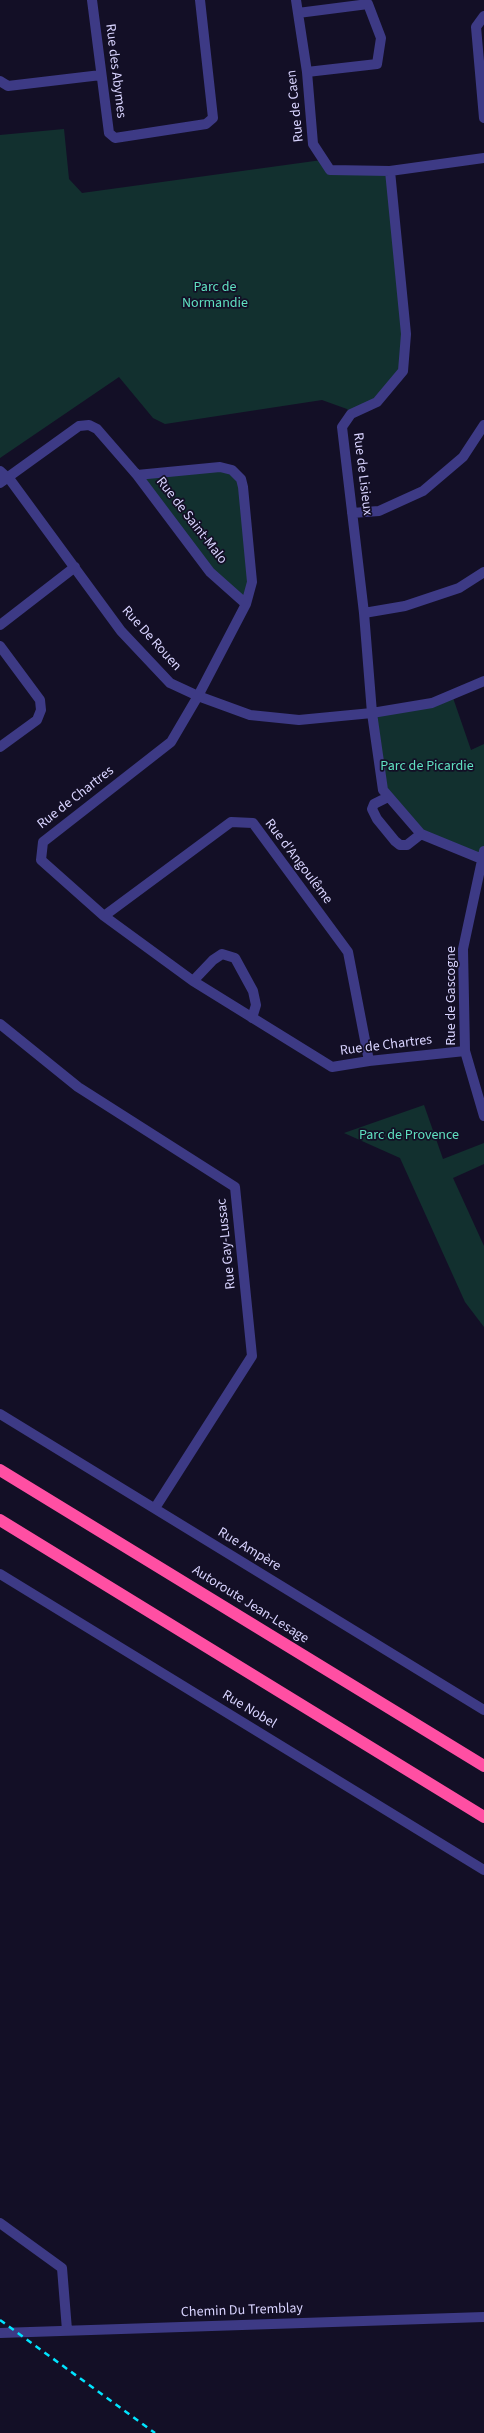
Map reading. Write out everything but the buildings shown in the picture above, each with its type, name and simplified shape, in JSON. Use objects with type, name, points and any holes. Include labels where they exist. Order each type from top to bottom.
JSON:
[{"type":"highway","name":"Autoroute Jean-Lesage","points":[[0,1470],[484,1766]]},
{"type":"highway","points":[[0,1520],[484,1816]]},
{"type":"street","name":"Rue des Abymes","points":[[92,0],[109,133],[115,138],[206,124],[213,118],[200,0]]},
{"type":"street","name":"Rue de Caen","points":[[296,0],[307,72],[313,144],[330,170],[390,171],[484,158]]},
{"type":"street","points":[[298,14],[368,4],[381,38],[377,64],[307,72]]},
{"type":"street","points":[[484,16],[476,27],[484,118]]},
{"type":"street","points":[[0,81],[8,86],[101,75]]},
{"type":"street","name":"Rue de Lisieux","points":[[388,797],[383,790],[372,713],[364,613],[342,427],[351,414],[377,402],[403,371],[406,334],[390,171]]},
{"type":"street","points":[[352,513],[379,511],[423,491],[463,457],[484,424]]},
{"type":"street","name":"Rue de Saint-Malo","points":[[2,477],[79,426],[89,425],[97,429],[137,475],[210,572],[246,604],[252,582],[241,479],[232,470],[220,467],[137,475]]},
{"type":"street","name":"Rue De Rouen","points":[[2,477],[75,567],[121,631],[170,683],[198,696],[250,715],[299,720],[372,713],[432,703],[484,681]]},
{"type":"street","points":[[0,625],[75,567]]},
{"type":"street","points":[[364,613],[405,606],[460,588],[484,572]]},
{"type":"street","name":"Rue de Chartres","points":[[246,604],[198,696],[171,742],[43,842],[41,860],[104,916],[193,981],[332,1067],[368,1061],[465,1051]]},
{"type":"street","points":[[0,646],[40,700],[41,710],[37,720],[0,747]]},
{"type":"street","points":[[421,834],[406,845],[400,845],[376,819],[372,809],[374,804],[388,797],[421,834],[483,855]]},
{"type":"street","name":"Rue d'Angoulême","points":[[104,916],[231,822],[253,823],[348,952],[368,1061]]},
{"type":"street","name":"Rue de Gascogne","points":[[483,855],[463,949],[465,1051],[484,1116]]},
{"type":"street","points":[[193,981],[213,960],[222,954],[235,958],[253,991],[256,1005],[252,1018]]},
{"type":"street","name":"Rue Gay-Lussac","points":[[0,1024],[78,1087],[235,1187],[252,1356],[155,1508]]},
{"type":"street","name":"Rue Ampère","points":[[0,1414],[484,1710]]},
{"type":"street","name":"Rue Nobel","points":[[0,1574],[484,1870]]},
{"type":"street","points":[[0,2223],[62,2268],[67,2330]]},
{"type":"street","name":"Chemin Du Tremblay","points":[[0,2333],[484,2317]]},
{"type":"green space","name":"Parc de Normandie","points":[[64,129],[69,179],[82,193],[322,160],[330,170],[390,171],[406,334],[403,371],[377,402],[351,414],[347,409],[322,400],[165,424],[153,418],[119,377],[0,458],[0,135]]},
{"type":"green space","points":[[220,467],[241,479],[252,582],[246,604],[210,572],[137,475]]},
{"type":"green space","name":"Parc de Picardie","points":[[452,695],[471,750],[484,744],[484,856],[421,834],[383,790],[372,713]]},
{"type":"green space","name":"Parc de Provence","points":[[424,1105],[443,1159],[484,1143],[484,1164],[453,1178],[484,1246],[484,1327],[465,1302],[400,1158],[344,1133]]},
{"type":"railway","points":[[0,2320],[155,2433]]}]
